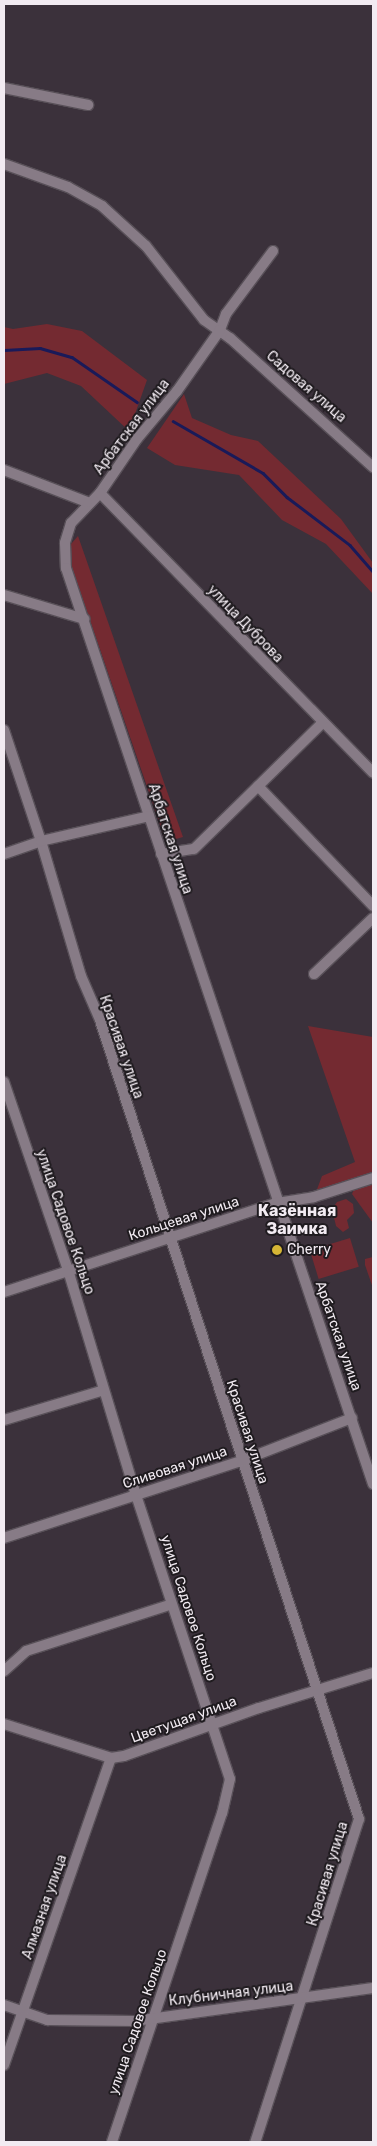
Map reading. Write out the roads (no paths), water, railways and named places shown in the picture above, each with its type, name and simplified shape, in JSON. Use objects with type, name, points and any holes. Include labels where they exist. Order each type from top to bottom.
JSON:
[{"type":"street","points":[[4,88],[88,105]]},
{"type":"street","name":"Садовая улица","points":[[4,164],[68,186],[102,206],[146,246],[199,315],[220,330],[320,417],[373,467]]},
{"type":"street","name":"Арбатская улица","points":[[273,251],[226,314],[220,330],[100,493],[87,502],[71,522],[65,543],[66,568],[276,1203],[352,1418],[373,1484]]},
{"type":"street","points":[[4,470],[87,502]]},
{"type":"street","name":"улица Дуброва","points":[[100,493],[322,723],[373,773]]},
{"type":"street","points":[[4,595],[84,619]]},
{"type":"street","points":[[161,854],[194,849],[322,723]]},
{"type":"street","name":"Красивая улица","points":[[4,730],[41,841],[81,976],[100,1020],[241,1461],[359,1819],[255,2142]]},
{"type":"street","points":[[258,786],[373,906]]},
{"type":"street","points":[[4,854],[41,841],[149,816]]},
{"type":"street","points":[[314,974],[373,918]]},
{"type":"street","name":"улица Садовое Кольцо","points":[[4,1082],[68,1270],[136,1495],[214,1725],[230,1779],[226,1797],[155,2017],[112,2142]]},
{"type":"street","name":"Кольцевая улица","points":[[4,1292],[68,1270],[170,1240],[276,1203],[314,1197],[373,1178]]},
{"type":"street","points":[[4,1420],[104,1390]]},
{"type":"street","name":"Сливовая улица","points":[[4,1538],[241,1461],[352,1418]]},
{"type":"street","points":[[4,1671],[26,1651],[172,1604]]},
{"type":"street","name":"Цветущая улица","points":[[111,1758],[166,1743],[259,1708],[318,1692],[373,1673]]},
{"type":"street","points":[[4,1724],[111,1758]]},
{"type":"street","name":"Алмазная улица","points":[[4,2065],[111,1758]]},
{"type":"street","name":"Клубничная улица","points":[[4,2005],[47,2020],[84,2022],[135,2021],[300,2000],[373,1988]]},
{"type":"waterway","points":[[4,350],[40,348],[72,357],[137,402]]},
{"type":"waterway","points":[[173,421],[263,473],[287,497],[350,545],[373,571]]},
{"type":"place","name":"Cherry","points":[[277,1250]]},
{"type":"district","name":"Казённая Заимка","points":[[297,1220]]}]
